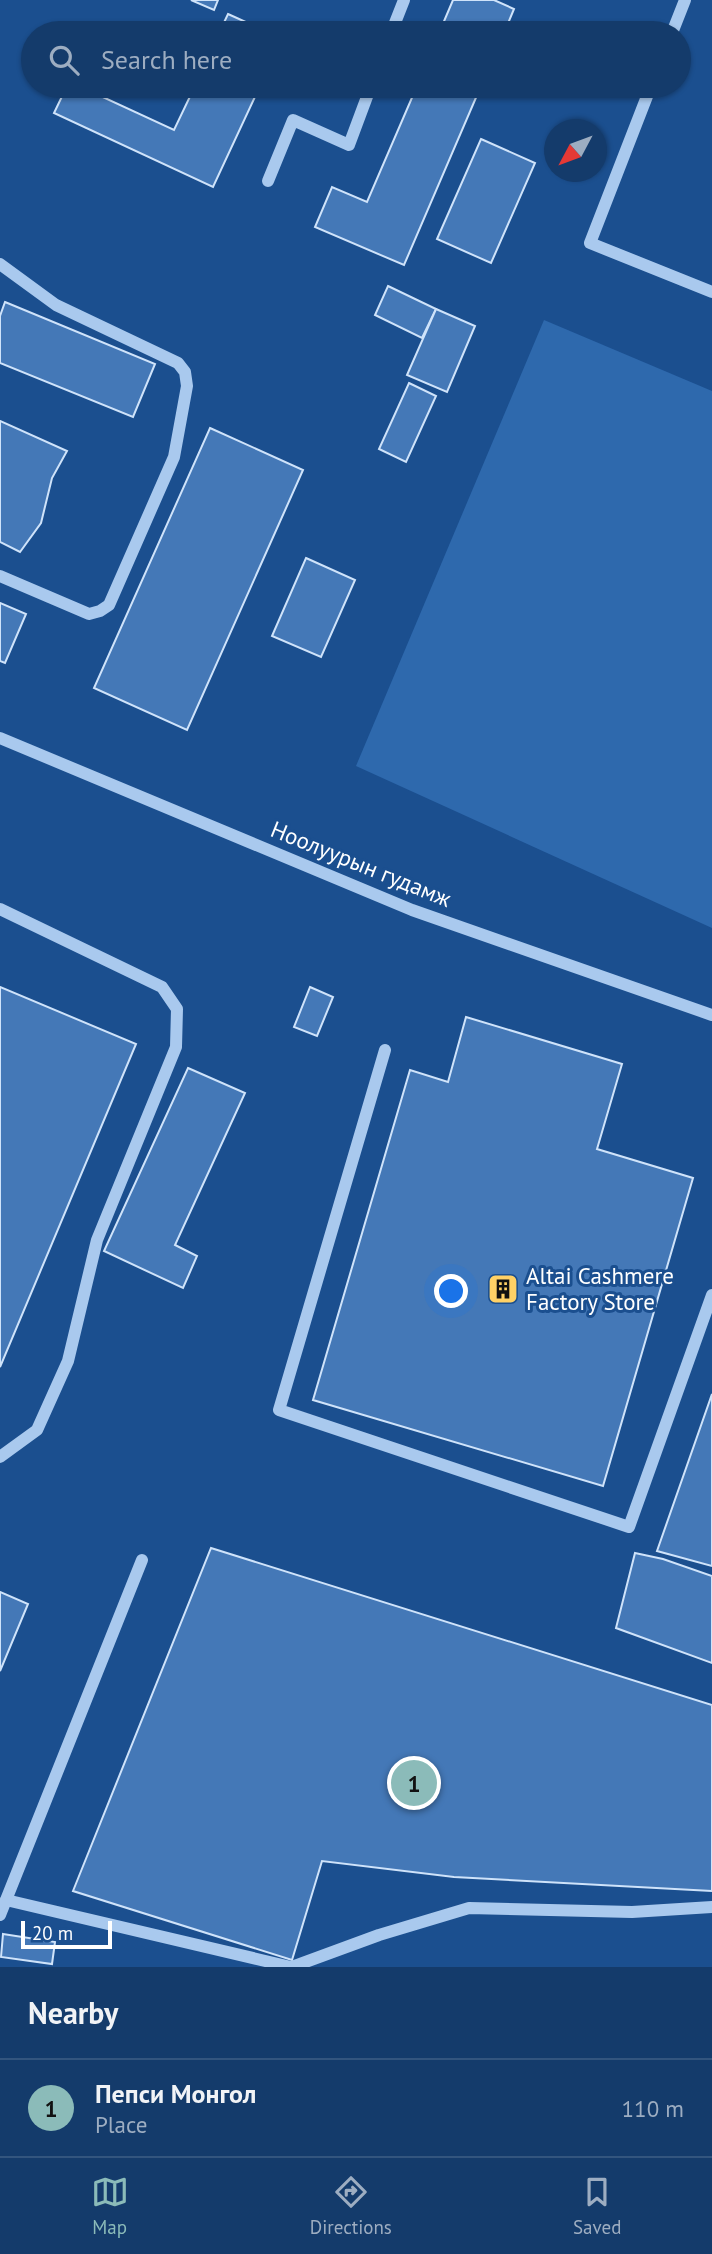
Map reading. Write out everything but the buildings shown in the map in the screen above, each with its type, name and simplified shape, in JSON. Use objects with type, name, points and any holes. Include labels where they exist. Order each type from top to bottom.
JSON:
[{"type":"street","points":[[396,21],[404,0]]},
{"type":"street","points":[[677,21],[685,0]]},
{"type":"street","points":[[268,181],[293,120],[349,145],[367,98]]},
{"type":"street","points":[[646,98],[590,243],[712,292]]},
{"type":"street","points":[[0,264],[56,305],[178,363],[186,372],[187,386],[174,457],[109,605],[89,614],[0,576]]},
{"type":"street","name":"Ноолуурын гудамж","points":[[0,738],[412,910],[712,1015]]},
{"type":"street","points":[[0,909],[162,987],[177,1009],[176,1047],[97,1240],[68,1362],[37,1430],[0,1457]]},
{"type":"street","points":[[385,1050],[279,1410],[629,1527],[712,1296]]},
{"type":"street","points":[[0,1915],[142,1560]]},
{"type":"street","points":[[6,1900],[292,1967],[379,1935],[469,1908],[632,1912],[712,1907]]},
{"type":"shaded area","points":[[544,320],[712,391],[712,928],[356,766]]},
{"type":"place","name":"Altai Cashmere Factory Store","points":[[503,1289]]},
{"type":"place","name":"Пепси Монгол","points":[[414,1783]]}]
